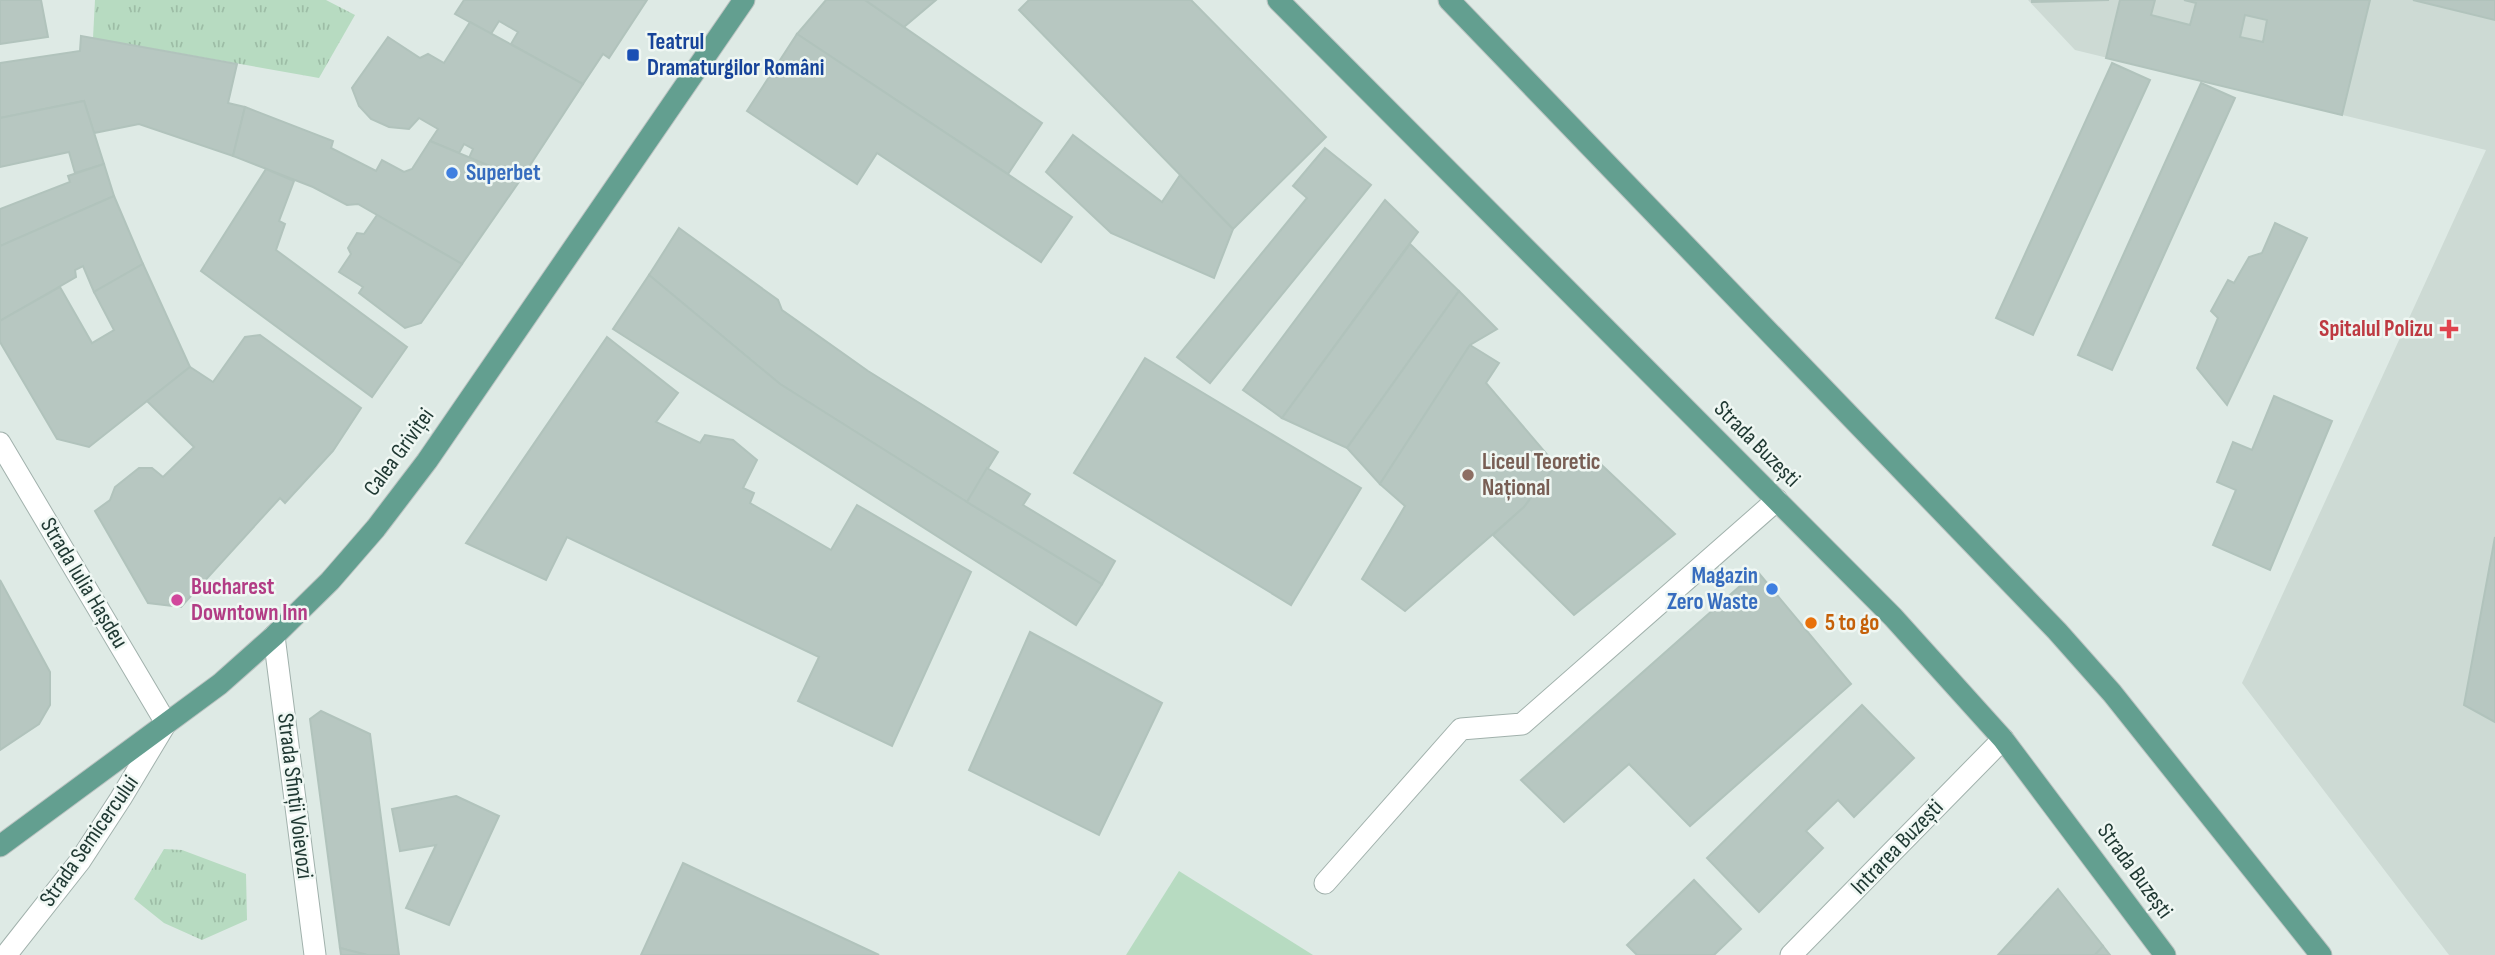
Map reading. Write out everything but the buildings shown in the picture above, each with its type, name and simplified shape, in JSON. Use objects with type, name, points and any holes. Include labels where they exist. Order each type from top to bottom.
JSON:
[{"type":"main road","name":"Calea Griviței","points":[[0,846],[220,684],[274,636],[376,528],[427,461],[744,0]]},
{"type":"main road","name":"Strada Buzești","points":[[1278,0],[1893,617],[2003,739],[2165,955]]},
{"type":"main road","points":[[1449,0],[2057,631],[2112,693],[2321,955]]},
{"type":"street","name":"Strada Iulia Hașdeu","points":[[0,443],[166,723]]},
{"type":"street","points":[[1325,883],[1461,729],[1522,724],[1777,500]]},
{"type":"street","name":"Strada Sfinții Voievozi","points":[[274,636],[315,955]]},
{"type":"street","name":"Strada Semicercului","points":[[6,955],[80,860],[166,723]]},
{"type":"street","name":"Intrarea Buzești","points":[[1791,955],[2003,739]]},
{"type":"shaded area","name":"Spitalul Polizu","points":[[2028,0],[2495,0],[2495,955],[2449,955],[2242,683],[2486,150],[2075,50]]},
{"type":"green space","points":[[95,0],[326,0],[355,15],[319,78],[93,38]]},
{"type":"green space","points":[[164,849],[182,850],[246,874],[247,920],[202,940],[164,923],[134,899]]},
{"type":"green space","points":[[1179,871],[1313,955],[1126,955]]},
{"type":"place","name":"Teatrul Dramaturgilor Români","points":[[633,55]]},
{"type":"place","name":"Superbet","points":[[452,173]]},
{"type":"place","name":"Spitalul Polizu","points":[[2449,329]]},
{"type":"place","name":"Liceul Teoretic Național","points":[[1468,475]]},
{"type":"place","name":"Magazin Zero Waste","points":[[1772,589]]},
{"type":"place","name":"Bucharest Downtown Inn","points":[[177,600]]},
{"type":"place","name":"5 to go","points":[[1811,623]]}]
